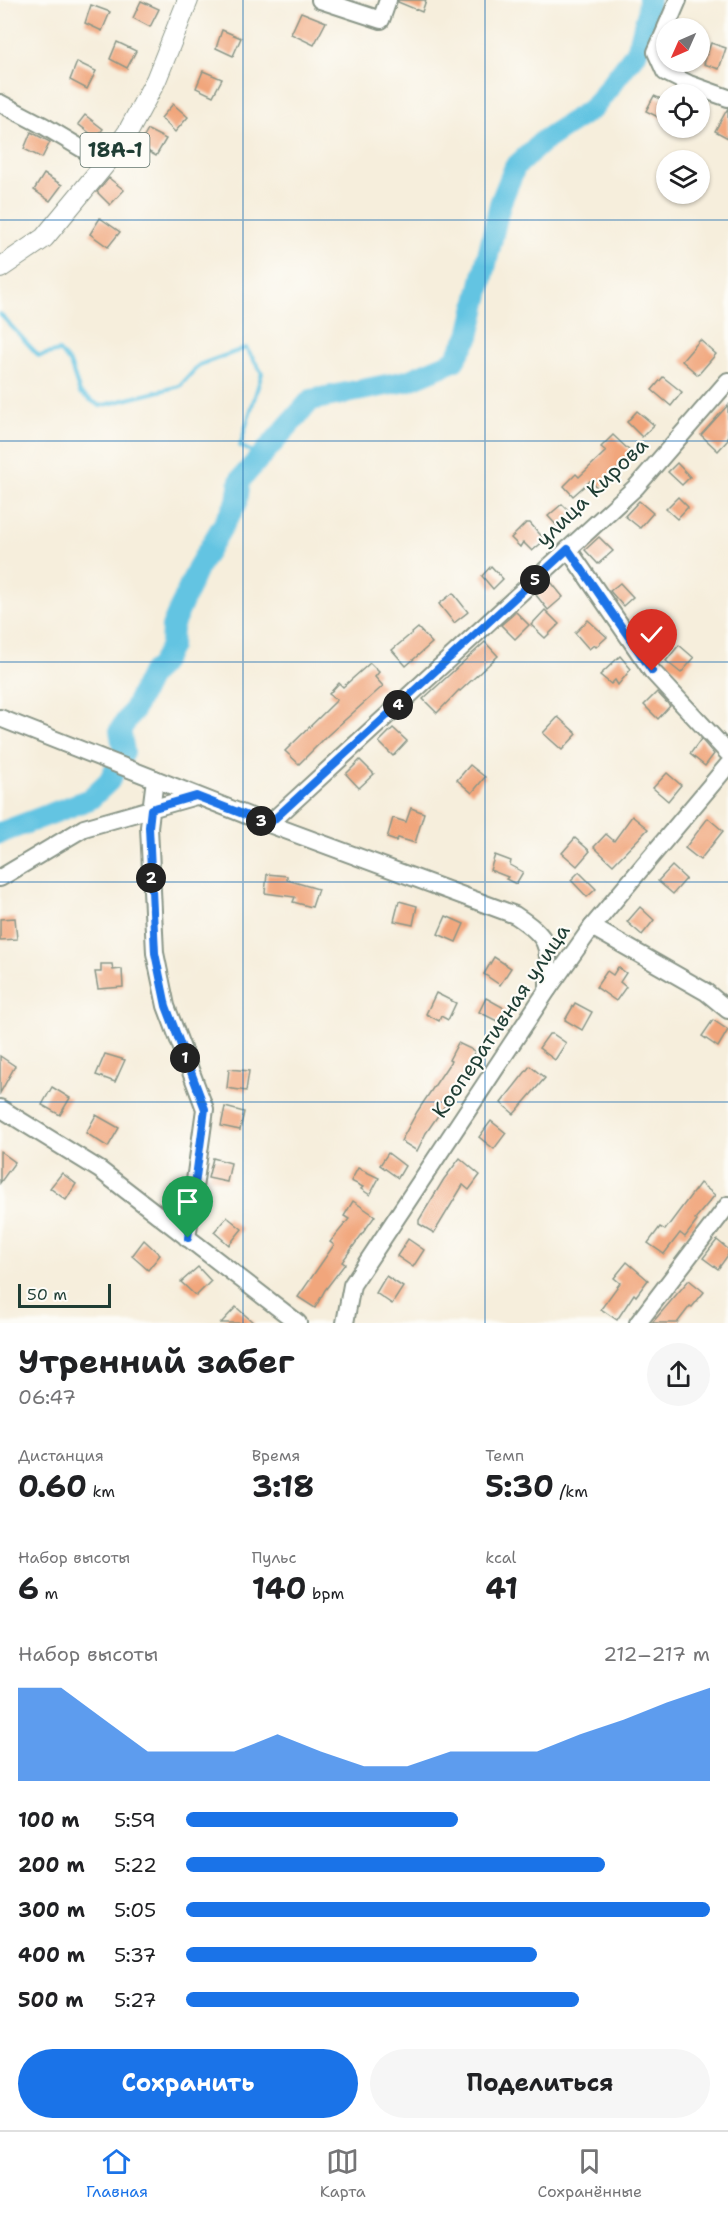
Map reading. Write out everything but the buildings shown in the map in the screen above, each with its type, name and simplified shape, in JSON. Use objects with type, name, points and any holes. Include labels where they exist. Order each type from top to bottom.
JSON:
[{"type":"main road","name":"18А-1","points":[[0,268],[44,238],[106,163],[128,132],[156,80],[188,0]]},
{"type":"street","points":[[320,0],[381,20],[388,0]]},
{"type":"street","points":[[671,18],[678,0]]},
{"type":"street","points":[[665,72],[689,84],[728,98]]},
{"type":"street","points":[[0,103],[106,163]]},
{"type":"street","name":"улица Кирова","points":[[269,824],[636,486],[728,381]]},
{"type":"street","points":[[568,549],[652,671],[728,753]]},
{"type":"street","points":[[0,718],[269,824],[515,915],[533,927],[548,946],[548,988]]},
{"type":"street","name":"Кооперативная улица","points":[[345,1323],[352,1285],[548,988],[592,927],[728,765]]},
{"type":"street","points":[[152,778],[149,827],[155,953],[166,1006],[205,1109],[188,1238]]},
{"type":"street","points":[[0,878],[84,828],[196,796]]},
{"type":"street","points":[[592,927],[706,992],[728,1010]]},
{"type":"street","points":[[0,1108],[100,1170],[298,1323]]},
{"type":"street","points":[[638,1323],[728,1205]]},
{"type":"waterway","points":[[0,833],[90,799],[109,781],[124,752],[120,730],[133,711],[151,674],[160,666],[171,646],[172,627],[197,569],[237,502],[240,480],[311,400],[407,381],[454,361],[469,336],[500,204],[515,167],[543,141],[593,108],[637,51],[648,13],[649,0]]},
{"type":"waterway","points":[[0,314],[39,356],[59,351],[70,363],[80,393],[100,406],[180,386],[199,365],[246,348],[262,373],[240,446],[261,456]]},
{"type":"route","points":[[188,1238],[201,1154],[205,1109],[166,1006],[155,953],[149,827],[151,809],[196,796],[269,824],[568,549],[652,671]]}]
